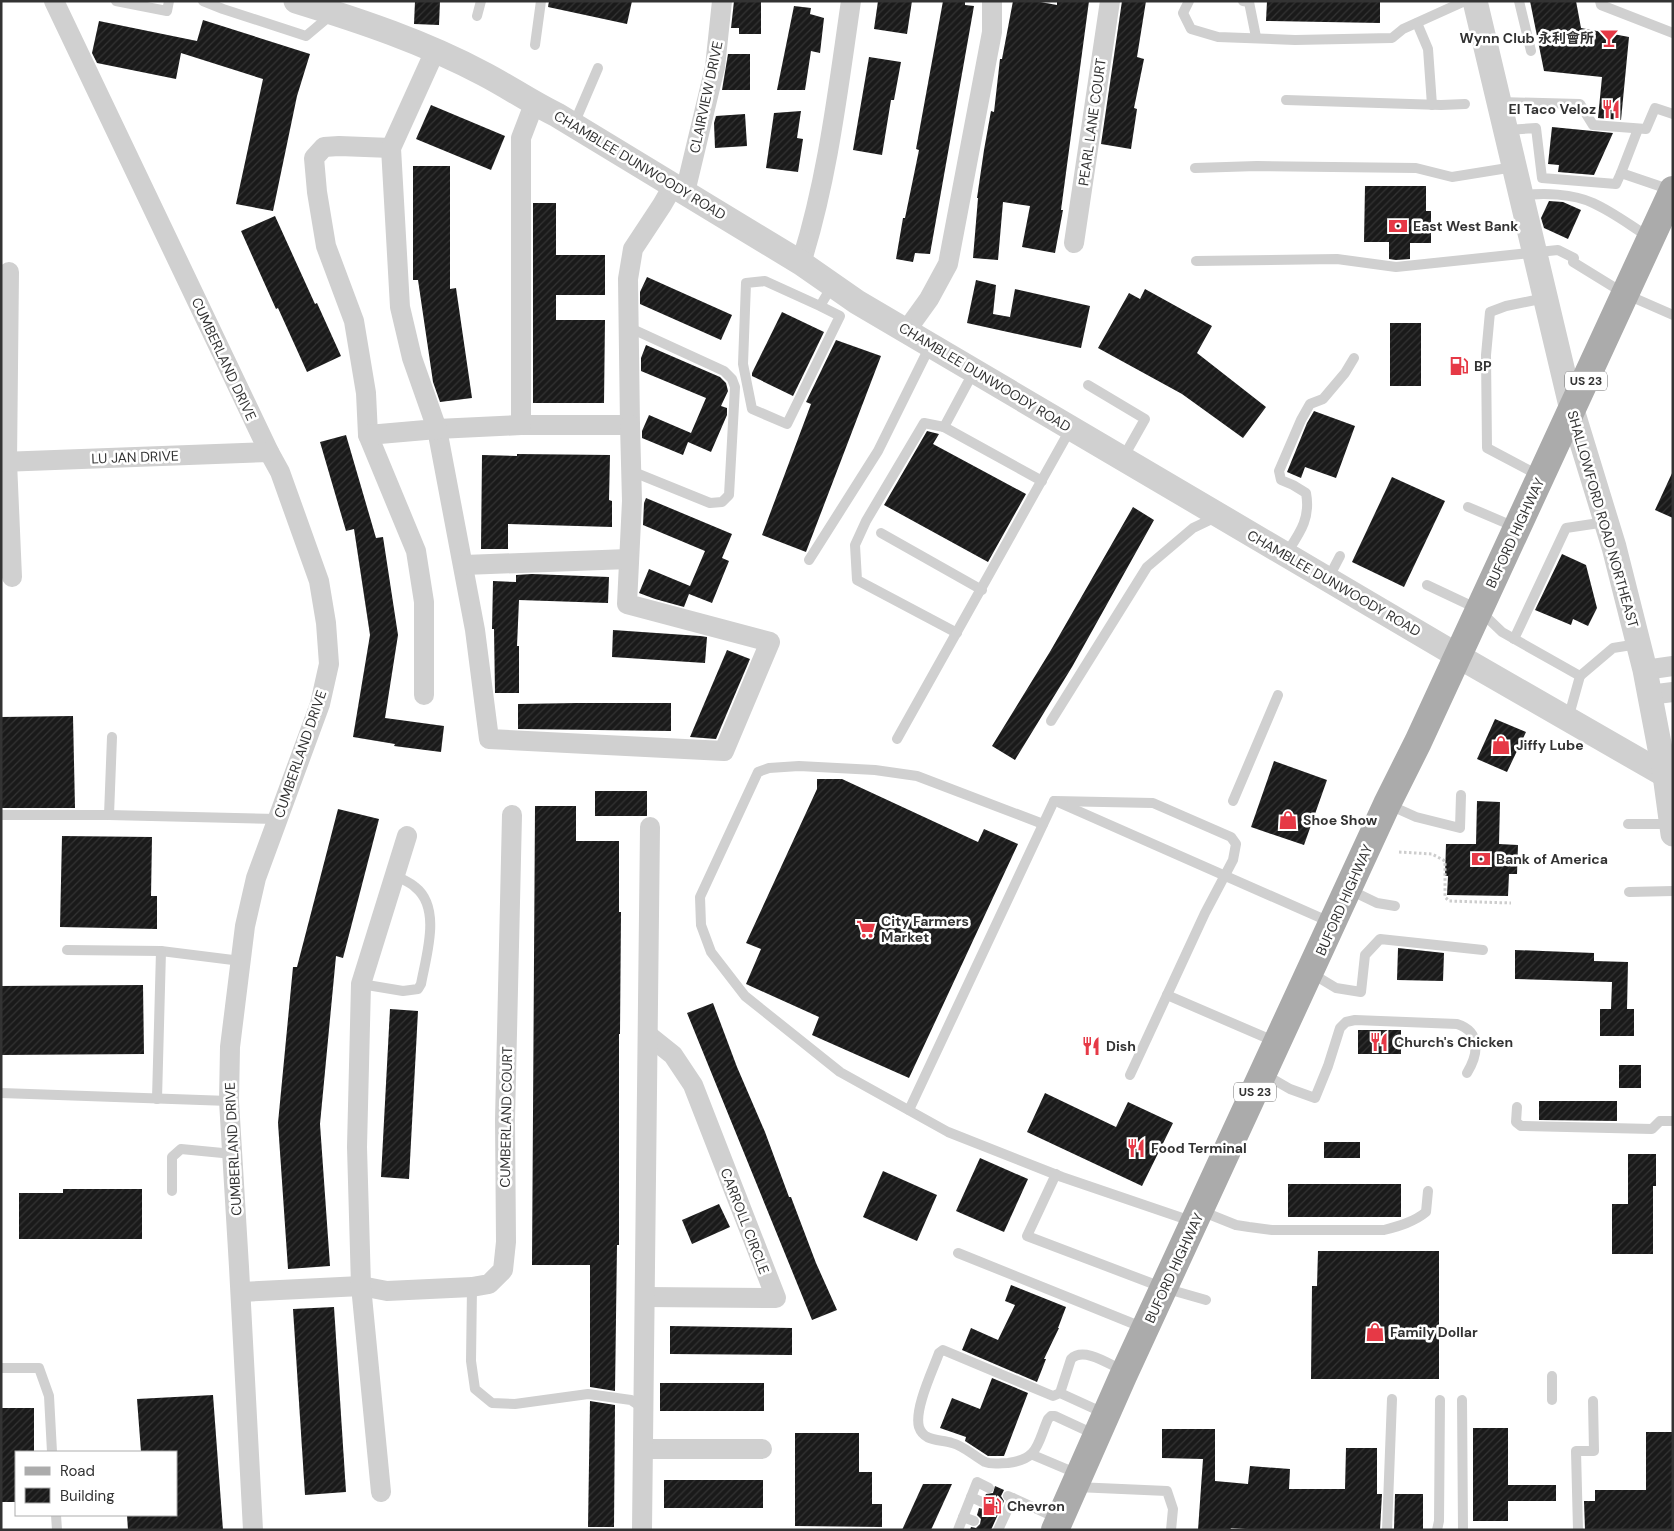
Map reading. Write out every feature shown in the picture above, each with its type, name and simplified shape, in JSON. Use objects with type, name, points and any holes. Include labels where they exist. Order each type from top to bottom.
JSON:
[{"type":"main road","name":"BUFORD HIGHWAY","points":[[1057,1524],[1125,1372],[1334,923],[1387,804],[1418,742],[1478,609],[1572,410],[1672,190]]},
{"type":"street","name":"CUMBERLAND DRIVE","points":[[54,1],[280,472],[319,581],[326,624],[329,664],[320,704],[256,878],[245,926],[230,1047],[228,1101],[241,1292],[252,1530]]},
{"type":"street","name":"CLAIRVIEW DRIVE","points":[[464,565],[475,630],[489,738],[724,751],[770,642],[627,604],[632,500],[628,279],[633,249],[678,188],[687,184],[715,67],[722,1]]},
{"type":"street","points":[[801,263],[814,220],[825,172],[851,1]]},
{"type":"street","points":[[906,331],[929,299],[948,264],[992,32],[992,1]]},
{"type":"street","name":"PEARL LANE COURT","points":[[1074,242],[1110,1]]},
{"type":"street","name":"SHALLOWFORD ROAD NORTHEAST","points":[[1475,1],[1572,410],[1606,522],[1645,670],[1661,693],[1665,775],[1672,829]]},
{"type":"street","name":"CHAMBLEE DUNWOODY ROAD","points":[[300,2],[407,37],[485,74],[534,104],[574,124],[801,263],[826,296],[906,331],[1458,656],[1665,775]]},
{"type":"street","points":[[435,51],[386,148],[400,307],[412,358],[437,429],[464,565],[629,559]]},
{"type":"street","points":[[521,425],[521,138],[534,104]]},
{"type":"street","points":[[386,148],[324,147],[314,158],[317,192],[326,246],[354,321],[366,393],[368,434],[416,552],[424,602],[424,695]]},
{"type":"street","points":[[9,272],[4,462],[12,577]]},
{"type":"street","points":[[368,434],[521,425],[630,426]]},
{"type":"street","name":"LU JAN DRIVE","points":[[4,462],[269,452]]},
{"type":"street","points":[[1645,670],[1673,666]]},
{"type":"street","name":"CUMBERLAND COURT","points":[[241,1292],[361,1286],[387,1291],[472,1287],[489,1284],[503,1270],[506,1242],[505,1120],[512,816]]},
{"type":"street","points":[[642,1530],[650,827]]},
{"type":"street","points":[[381,1492],[361,1286],[357,1147],[361,984],[407,836]]},
{"type":"street","name":"CARROLL CIRCLE","points":[[645,1298],[776,1298],[693,1085],[673,1055],[648,1035]]},
{"type":"street","points":[[643,1449],[762,1449]]},
{"type":"lane","points":[[116,1],[167,11],[169,1]]},
{"type":"lane","points":[[203,1],[223,10],[306,36],[334,13]]},
{"type":"lane","points":[[477,16],[481,1]]},
{"type":"lane","points":[[535,44],[541,1]]},
{"type":"lane","points":[[1189,1],[1183,13],[1191,30],[1218,37],[1295,40],[1392,38],[1403,29],[1465,1]]},
{"type":"lane","points":[[1243,1],[1248,2],[1256,37]]},
{"type":"lane","points":[[1519,1],[1532,51]]},
{"type":"lane","points":[[1600,1],[1601,4],[1673,32]]},
{"type":"lane","points":[[1417,23],[1428,49],[1432,105]]},
{"type":"lane","points":[[574,124],[598,68]]},
{"type":"lane","points":[[1286,100],[1432,105],[1465,104]]},
{"type":"lane","points":[[1499,102],[1580,104],[1593,125],[1638,129],[1646,129],[1655,108],[1673,114]]},
{"type":"lane","points":[[1506,130],[1536,128],[1542,178],[1616,184],[1638,129]]},
{"type":"lane","points":[[1195,168],[1257,166],[1416,168],[1452,177],[1515,167]]},
{"type":"lane","points":[[1621,173],[1672,190]]},
{"type":"lane","points":[[1521,196],[1534,193],[1556,194],[1593,202],[1651,238]]},
{"type":"lane","points":[[1196,261],[1337,259],[1396,267],[1558,250],[1625,294],[1673,315]]},
{"type":"lane","points":[[764,281],[826,296],[840,316],[787,424],[752,409],[743,364],[746,283],[764,281]]},
{"type":"lane","points":[[1541,476],[1487,448],[1486,354],[1490,312],[1506,306],[1546,298]]},
{"type":"lane","points":[[628,327],[724,371],[732,379],[735,387],[729,495],[722,502],[710,503],[631,471]]},
{"type":"lane","points":[[809,560],[878,452],[930,345]]},
{"type":"lane","points":[[1286,554],[1304,525],[1309,506],[1306,493],[1281,480],[1279,471],[1310,404],[1323,399],[1345,373],[1354,358]]},
{"type":"lane","points":[[944,427],[974,371]]},
{"type":"lane","points":[[1088,385],[1145,419],[1123,458]]},
{"type":"lane","points":[[957,633],[857,580],[856,545],[866,521],[924,423],[944,427],[1042,480]]},
{"type":"lane","points":[[897,739],[1071,428]]},
{"type":"lane","points":[[1468,506],[1516,528]]},
{"type":"lane","points":[[1051,721],[1147,567],[1192,528],[1219,515]]},
{"type":"lane","points":[[1514,638],[1566,528],[1606,522]]},
{"type":"lane","points":[[882,532],[982,590]]},
{"type":"lane","points":[[1328,579],[1340,556]]},
{"type":"lane","points":[[1427,585],[1478,609],[1502,632],[1580,676]]},
{"type":"lane","points":[[1568,719],[1580,676],[1612,648],[1638,644]]},
{"type":"lane","points":[[1233,801],[1278,695]]},
{"type":"lane","points":[[109,815],[112,737]]},
{"type":"lane","points":[[1043,824],[917,776],[875,770],[799,766],[769,768],[758,772],[700,896],[701,925],[711,952],[745,996],[840,1072],[948,1132],[1056,1174],[1198,1216],[1236,1225],[1272,1230],[1384,1230],[1420,1218],[1426,1212],[1428,1192]]},
{"type":"lane","points":[[1387,804],[1416,817],[1460,828],[1461,795]]},
{"type":"lane","points":[[909,1110],[1054,801]]},
{"type":"lane","points":[[1054,801],[1334,923]]},
{"type":"lane","points":[[1054,801],[1153,803],[1166,807],[1231,837],[1236,844],[1233,860],[1205,913],[1130,1075]]},
{"type":"lane","points":[[1,815],[109,815],[277,819]]},
{"type":"lane","points":[[1628,824],[1672,829]]},
{"type":"lane","points":[[361,984],[404,991],[418,989],[422,984],[432,927],[428,902],[416,887],[394,875]]},
{"type":"lane","points":[[1349,889],[1377,902],[1395,906]]},
{"type":"lane","points":[[1628,892],[1673,891]]},
{"type":"lane","points":[[1311,972],[1336,988],[1361,992],[1365,955],[1380,939],[1483,950]]},
{"type":"lane","points":[[67,950],[161,951],[241,961]]},
{"type":"lane","points":[[157,1099],[161,951]]},
{"type":"lane","points":[[1167,995],[1278,1043]]},
{"type":"lane","points":[[1264,1074],[1290,1089],[1314,1098],[1328,1066],[1340,1028],[1346,1022],[1355,1020],[1458,1024],[1466,1027],[1472,1033],[1475,1044],[1474,1060],[1467,1073]]},
{"type":"lane","points":[[1,1093],[228,1101]]},
{"type":"lane","points":[[1517,1107],[1516,1122],[1521,1126],[1652,1129],[1660,1121],[1673,1121]]},
{"type":"lane","points":[[172,1191],[172,1157],[181,1149],[233,1154]]},
{"type":"lane","points":[[1056,1174],[1027,1236],[1164,1288],[1206,1300]]},
{"type":"lane","points":[[958,1253],[1145,1329]]},
{"type":"lane","points":[[472,1287],[471,1361],[475,1390],[492,1403],[515,1404],[588,1394],[631,1400],[644,1408]]},
{"type":"lane","points":[[1102,1424],[1051,1416],[1033,1455],[1022,1461],[996,1464],[986,1463],[952,1443],[926,1436],[919,1427],[920,1404],[939,1353],[943,1350],[1054,1396],[1060,1393],[1071,1359],[1075,1355],[1088,1355],[1125,1372]]},
{"type":"lane","points":[[1,1368],[39,1368],[49,1396],[52,1451]]},
{"type":"lane","points":[[1552,1376],[1552,1400]]},
{"type":"lane","points":[[1060,1393],[1102,1424]]},
{"type":"lane","points":[[1387,1530],[1392,1398]]},
{"type":"lane","points":[[1437,1530],[1439,1521],[1440,1400]]},
{"type":"lane","points":[[1462,1400],[1463,1530]]},
{"type":"lane","points":[[1578,1530],[1576,1451],[1594,1451],[1593,1401]]},
{"type":"lane","points":[[1033,1455],[1076,1481],[1167,1491],[1173,1509],[1171,1530]]},
{"type":"lane","points":[[958,1530],[977,1482],[989,1488]]},
{"type":"lane","points":[[971,1497],[982,1502]]},
{"type":"lane","points":[[998,1530],[1011,1497],[1057,1524]]},
{"type":"lane","points":[[56,1516],[57,1530]]},
{"type":"lane","points":[[964,1516],[974,1521]]},
{"type":"path","points":[[1399,852],[1432,854],[1445,861],[1445,897],[1449,902],[1511,902]]},
{"type":"building","points":[[415,1],[440,1],[439,25],[414,24]]},
{"type":"building","points":[[549,1],[632,1],[627,24],[548,7]]},
{"type":"building","points":[[734,1],[761,1],[761,34],[739,34],[739,28],[731,28]]},
{"type":"building","points":[[878,1],[912,1],[907,34],[874,29]]},
{"type":"building","points":[[943,1],[965,1],[965,5],[974,6],[930,254],[915,253],[913,262],[896,259],[903,218],[905,218],[919,150],[916,149]]},
{"type":"building","points":[[1013,1],[1035,1],[1057,5],[1057,1],[1089,1],[1061,210],[1063,210],[1055,253],[1022,247],[1030,206],[1003,202],[998,260],[973,258],[977,198],[984,150],[991,111],[994,112],[1000,59],[1002,59]]},
{"type":"building","points":[[1122,1],[1146,1],[1137,57],[1144,59],[1134,108],[1137,109],[1131,149],[1101,144]]},
{"type":"building","points":[[1267,1],[1380,1],[1380,23],[1266,21]]},
{"type":"building","points":[[1530,1],[1576,1],[1581,28],[1629,37],[1621,120],[1598,118],[1602,77],[1544,71]]},
{"type":"building","points":[[794,6],[811,8],[810,14],[824,18],[820,53],[811,51],[805,90],[777,90]]},
{"type":"building","points":[[203,20],[310,54],[297,96],[273,211],[236,204],[263,79],[181,53],[176,79],[97,63],[92,53],[99,21],[197,41]]},
{"type":"building","points":[[728,54],[750,54],[750,90],[722,90]]},
{"type":"building","points":[[869,57],[901,62],[894,100],[891,100],[882,155],[853,150]]},
{"type":"building","points":[[431,105],[505,136],[491,170],[416,139]]},
{"type":"building","points":[[801,111],[797,138],[803,139],[798,172],[766,168],[774,113]]},
{"type":"building","points":[[745,114],[747,146],[715,148],[714,123],[716,116]]},
{"type":"building","points":[[1552,127],[1613,133],[1594,175],[1558,172],[1559,165],[1548,164]]},
{"type":"building","points":[[413,166],[450,166],[450,289],[456,288],[472,398],[440,402],[433,382],[418,280],[413,280]]},
{"type":"building","name":"East West Bank","points":[[1365,186],[1426,186],[1426,211],[1431,211],[1431,243],[1410,243],[1410,259],[1396,260],[1389,259],[1389,242],[1364,242]]},
{"type":"building","points":[[1549,201],[1563,202],[1581,210],[1568,239],[1544,228],[1541,218]]},
{"type":"building","points":[[533,203],[556,203],[556,255],[605,255],[605,295],[556,295],[556,320],[605,320],[604,403],[533,403]]},
{"type":"building","points":[[275,216],[341,356],[307,372],[241,231]]},
{"type":"building","points":[[647,277],[732,315],[721,340],[640,304],[640,292]]},
{"type":"building","points":[[976,280],[996,285],[993,314],[1010,317],[1015,289],[1090,306],[1081,348],[967,323]]},
{"type":"building","points":[[1145,289],[1212,326],[1197,353],[1266,407],[1243,438],[1182,394],[1098,348],[1129,293],[1140,299]]},
{"type":"building","points":[[782,312],[824,332],[793,396],[752,376]]},
{"type":"building","points":[[1390,323],[1421,323],[1421,386],[1390,386]]},
{"type":"building","points":[[836,340],[881,356],[806,552],[762,535],[811,404],[806,402]]},
{"type":"building","points":[[646,345],[720,377],[726,383],[728,391],[721,406],[727,408],[727,415],[711,452],[688,442],[683,455],[642,438],[642,431],[649,415],[691,433],[706,398],[641,371],[641,358]]},
{"type":"building","points":[[1314,411],[1355,426],[1336,478],[1305,467],[1301,478],[1287,472],[1307,423]]},
{"type":"building","points":[[927,431],[939,434],[933,444],[1026,494],[988,562],[884,505]]},
{"type":"building","points":[[346,435],[376,538],[383,537],[398,635],[385,718],[444,726],[441,752],[394,746],[395,744],[353,737],[370,635],[354,529],[346,531],[320,442]]},
{"type":"building","points":[[517,454],[610,455],[609,500],[612,501],[612,527],[508,524],[508,549],[481,549],[482,455],[517,456]]},
{"type":"building","points":[[1673,471],[1673,518],[1655,510]]},
{"type":"building","points":[[1392,477],[1445,501],[1404,587],[1352,562]]},
{"type":"building","points":[[646,498],[732,534],[722,558],[729,561],[712,603],[689,594],[684,607],[639,593],[649,569],[690,586],[705,551],[643,525]]},
{"type":"building","points":[[1133,507],[1154,520],[1072,667],[1015,760],[992,746],[1051,650]]},
{"type":"building","points":[[1562,554],[1586,565],[1597,608],[1588,626],[1573,619],[1571,625],[1535,610]]},
{"type":"building","points":[[516,575],[609,577],[608,603],[519,600],[517,646],[519,646],[519,693],[495,693],[494,629],[492,629],[493,581],[516,582]]},
{"type":"building","points":[[613,630],[707,637],[705,663],[612,657]]},
{"type":"building","points":[[727,650],[750,659],[716,739],[690,737]]},
{"type":"building","points":[[671,703],[671,731],[518,729],[518,704]]},
{"type":"building","points":[[73,716],[75,808],[1,808],[1,717]]},
{"type":"building","name":"Jiffy Lube","points":[[1495,719],[1526,732],[1507,772],[1477,759]]},
{"type":"building","points":[[1274,761],[1327,780],[1304,845],[1251,827]]},
{"type":"building","name":"City Farmers Market","points":[[817,779],[842,779],[978,842],[984,829],[1018,844],[909,1078],[812,1035],[819,1017],[746,984],[761,949],[746,943],[817,789]]},
{"type":"building","points":[[595,791],[647,791],[647,816],[595,816]]},
{"type":"building","name":"Bank of America","points":[[1477,801],[1500,802],[1499,844],[1518,845],[1517,874],[1509,874],[1508,896],[1447,895],[1448,876],[1445,876],[1446,844],[1476,844]]},
{"type":"building","points":[[535,806],[576,806],[576,841],[619,841],[619,912],[621,912],[619,1245],[617,1245],[615,1391],[590,1387],[590,1265],[532,1265]]},
{"type":"building","points":[[338,809],[379,819],[343,958],[336,956],[320,1124],[330,1266],[288,1269],[278,1123],[293,967],[297,967]]},
{"type":"building","points":[[62,836],[152,837],[151,896],[157,896],[157,929],[60,927]]},
{"type":"building","points":[[1398,948],[1444,953],[1443,981],[1397,980]]},
{"type":"building","points":[[1515,950],[1594,953],[1594,961],[1628,962],[1627,1009],[1634,1009],[1634,1036],[1600,1036],[1600,1009],[1611,1009],[1612,982],[1515,979]]},
{"type":"building","points":[[143,985],[144,1054],[1,1055],[1,986]]},
{"type":"building","points":[[713,1003],[789,1197],[791,1197],[816,1263],[837,1310],[812,1320],[687,1013]]},
{"type":"building","points":[[390,1009],[418,1011],[409,1179],[381,1177]]},
{"type":"building","name":"Church's Chicken","points":[[1358,1030],[1401,1030],[1401,1054],[1358,1054]]},
{"type":"building","points":[[1619,1065],[1641,1065],[1641,1088],[1619,1088]]},
{"type":"building","points":[[1045,1093],[1116,1127],[1128,1102],[1173,1123],[1142,1186],[1027,1132]]},
{"type":"building","points":[[1539,1101],[1617,1101],[1617,1121],[1539,1120]]},
{"type":"building","points":[[1324,1142],[1360,1142],[1360,1158],[1324,1158]]},
{"type":"building","points":[[1628,1154],[1656,1154],[1656,1186],[1653,1186],[1653,1254],[1612,1254],[1612,1204],[1628,1204]]},
{"type":"building","points":[[980,1158],[1028,1179],[1004,1232],[956,1211]]},
{"type":"building","points":[[883,1171],[937,1195],[917,1241],[863,1217]]},
{"type":"building","points":[[1288,1184],[1401,1184],[1401,1217],[1288,1217]]},
{"type":"building","points":[[63,1189],[142,1189],[142,1239],[19,1239],[19,1193],[63,1193]]},
{"type":"building","points":[[719,1204],[730,1227],[692,1244],[682,1220]]},
{"type":"building","name":"Family Dollar","points":[[1318,1251],[1439,1251],[1439,1379],[1311,1379],[1312,1286],[1317,1286]]},
{"type":"building","points":[[1011,1285],[1066,1307],[1059,1328],[1044,1359],[1046,1359],[1037,1382],[962,1350],[971,1328],[998,1340],[1015,1305],[1005,1301]]},
{"type":"building","points":[[334,1307],[346,1492],[305,1495],[293,1309]]},
{"type":"building","points":[[670,1326],[792,1328],[792,1355],[670,1354]]},
{"type":"building","points":[[992,1378],[1028,1393],[1004,1456],[988,1456],[965,1441],[966,1437],[940,1428],[952,1398],[980,1409]]},
{"type":"building","points":[[660,1383],[764,1383],[764,1411],[660,1411]]},
{"type":"building","points":[[213,1395],[223,1530],[128,1530],[127,1516],[178,1516],[178,1451],[141,1451],[137,1399]]},
{"type":"building","points":[[590,1401],[615,1405],[614,1527],[588,1527]]},
{"type":"building","points":[[1,1408],[34,1408],[34,1451],[15,1451],[15,1502],[1,1502]]},
{"type":"building","points":[[1473,1428],[1508,1428],[1508,1485],[1556,1485],[1556,1501],[1508,1501],[1508,1521],[1473,1521]]},
{"type":"building","points":[[1162,1429],[1215,1429],[1215,1481],[1248,1484],[1250,1466],[1290,1469],[1289,1489],[1345,1489],[1346,1448],[1377,1448],[1377,1494],[1382,1494],[1380,1530],[1261,1530],[1231,1528],[1230,1530],[1198,1530],[1203,1459],[1162,1458]]},
{"type":"building","points":[[1646,1432],[1673,1432],[1673,1530],[1585,1530],[1584,1501],[1595,1501],[1595,1490],[1646,1490]]},
{"type":"building","points":[[795,1433],[859,1433],[859,1472],[872,1472],[872,1504],[882,1504],[882,1527],[795,1526]]},
{"type":"building","points":[[664,1480],[763,1480],[763,1508],[664,1508]]},
{"type":"building","points":[[923,1484],[952,1484],[931,1530],[902,1530]]},
{"type":"building","name":"Chevron","points":[[995,1486],[1004,1490],[1001,1496],[1004,1501],[991,1530],[970,1530],[971,1527],[976,1528],[980,1524],[981,1519],[977,1515],[979,1508],[983,1509],[988,1505],[989,1501],[985,1496],[986,1494],[993,1493]]},
{"type":"building","points":[[1395,1494],[1423,1494],[1423,1530],[1394,1530]]},
{"type":"place","name":"Wynn Club 永利會所","points":[[1609,38]]},
{"type":"place","name":"El Taco Veloz","points":[[1611,109]]},
{"type":"place","name":"East West Bank","points":[[1398,226]]},
{"type":"place","name":"BP","points":[[1459,366]]},
{"type":"place","name":"Jiffy Lube","points":[[1501,745]]},
{"type":"place","name":"Shoe Show","points":[[1288,820]]},
{"type":"place","name":"Bank of America","points":[[1481,859]]},
{"type":"place","name":"City Farmers Market","points":[[866,929]]},
{"type":"place","name":"Church's Chicken","points":[[1379,1042]]},
{"type":"place","name":"Dish","points":[[1091,1046]]},
{"type":"place","name":"Food Terminal","points":[[1136,1148]]},
{"type":"place","name":"Family Dollar","points":[[1375,1332]]},
{"type":"place","name":"Chevron","points":[[992,1506]]}]
